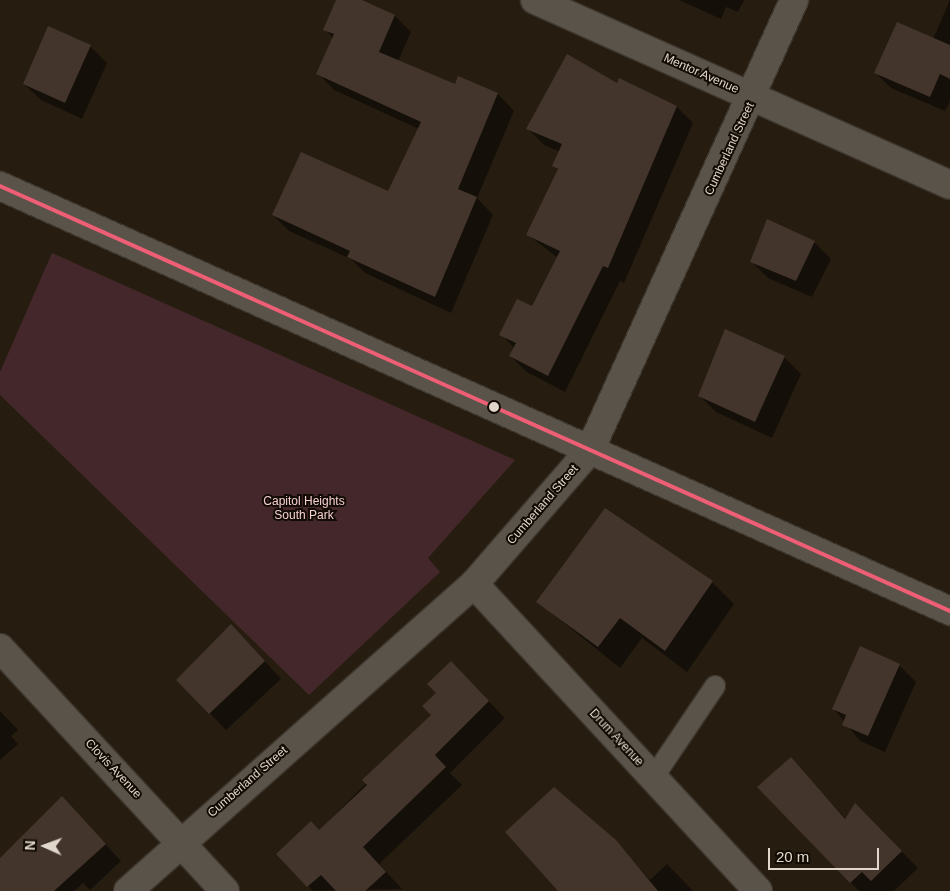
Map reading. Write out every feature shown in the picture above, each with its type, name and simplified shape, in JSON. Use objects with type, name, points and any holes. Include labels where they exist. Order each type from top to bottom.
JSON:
[{"type":"street","name":"Mentor Avenue","points":[[535,0],[950,185]]},
{"type":"street","name":"Cumberland Street","points":[[128,891],[180,842],[474,584],[590,450],[754,98],[794,0]]},
{"type":"street","points":[[0,186],[950,611]]},
{"type":"street","name":"Drum Avenue","points":[[474,584],[758,891]]},
{"type":"street","name":"Clovis Avenue","points":[[0,648],[225,891]]},
{"type":"lane","points":[[653,778],[715,686]]},
{"type":"green space","name":"Capitol Heights South Park","points":[[52,253],[515,460],[428,558],[440,572],[309,695],[0,395],[0,372]]},
{"type":"building","points":[[336,0],[362,0],[395,15],[379,52],[455,84],[458,76],[498,93],[458,189],[477,197],[435,297],[347,257],[350,251],[272,215],[301,152],[388,191],[421,122],[316,74],[334,34],[323,30]]},
{"type":"building","points":[[897,22],[950,45],[950,79],[940,74],[930,97],[874,73]]},
{"type":"building","points":[[48,26],[91,45],[65,103],[23,84]]},
{"type":"building","points":[[567,54],[617,83],[619,78],[677,106],[608,268],[603,266],[548,376],[509,356],[516,343],[499,335],[517,299],[532,306],[560,251],[526,235],[558,169],[552,166],[562,144],[526,129]]},
{"type":"building","points":[[767,219],[815,241],[796,281],[750,262]]},
{"type":"building","points":[[725,329],[785,356],[755,422],[698,396]]},
{"type":"building","points":[[605,508],[713,581],[665,651],[620,618],[598,647],[536,602]]},
{"type":"building","points":[[231,624],[265,661],[209,714],[176,680]]},
{"type":"building","points":[[860,646],[900,664],[868,736],[842,725],[846,715],[832,709]]},
{"type":"building","points":[[451,661],[489,701],[435,755],[446,767],[363,847],[386,872],[365,891],[336,891],[321,875],[307,887],[276,854],[311,821],[319,830],[367,785],[362,780],[431,715],[422,706],[436,693],[427,684]]},
{"type":"building","points":[[791,757],[845,819],[855,803],[902,851],[871,881],[862,872],[850,883],[757,787]]},
{"type":"building","points":[[554,787],[616,840],[658,891],[558,891],[505,832]]},
{"type":"building","points":[[62,796],[106,844],[54,891],[0,891],[0,858]]},
{"type":"transit line","points":[[0,186],[950,611]]}]
